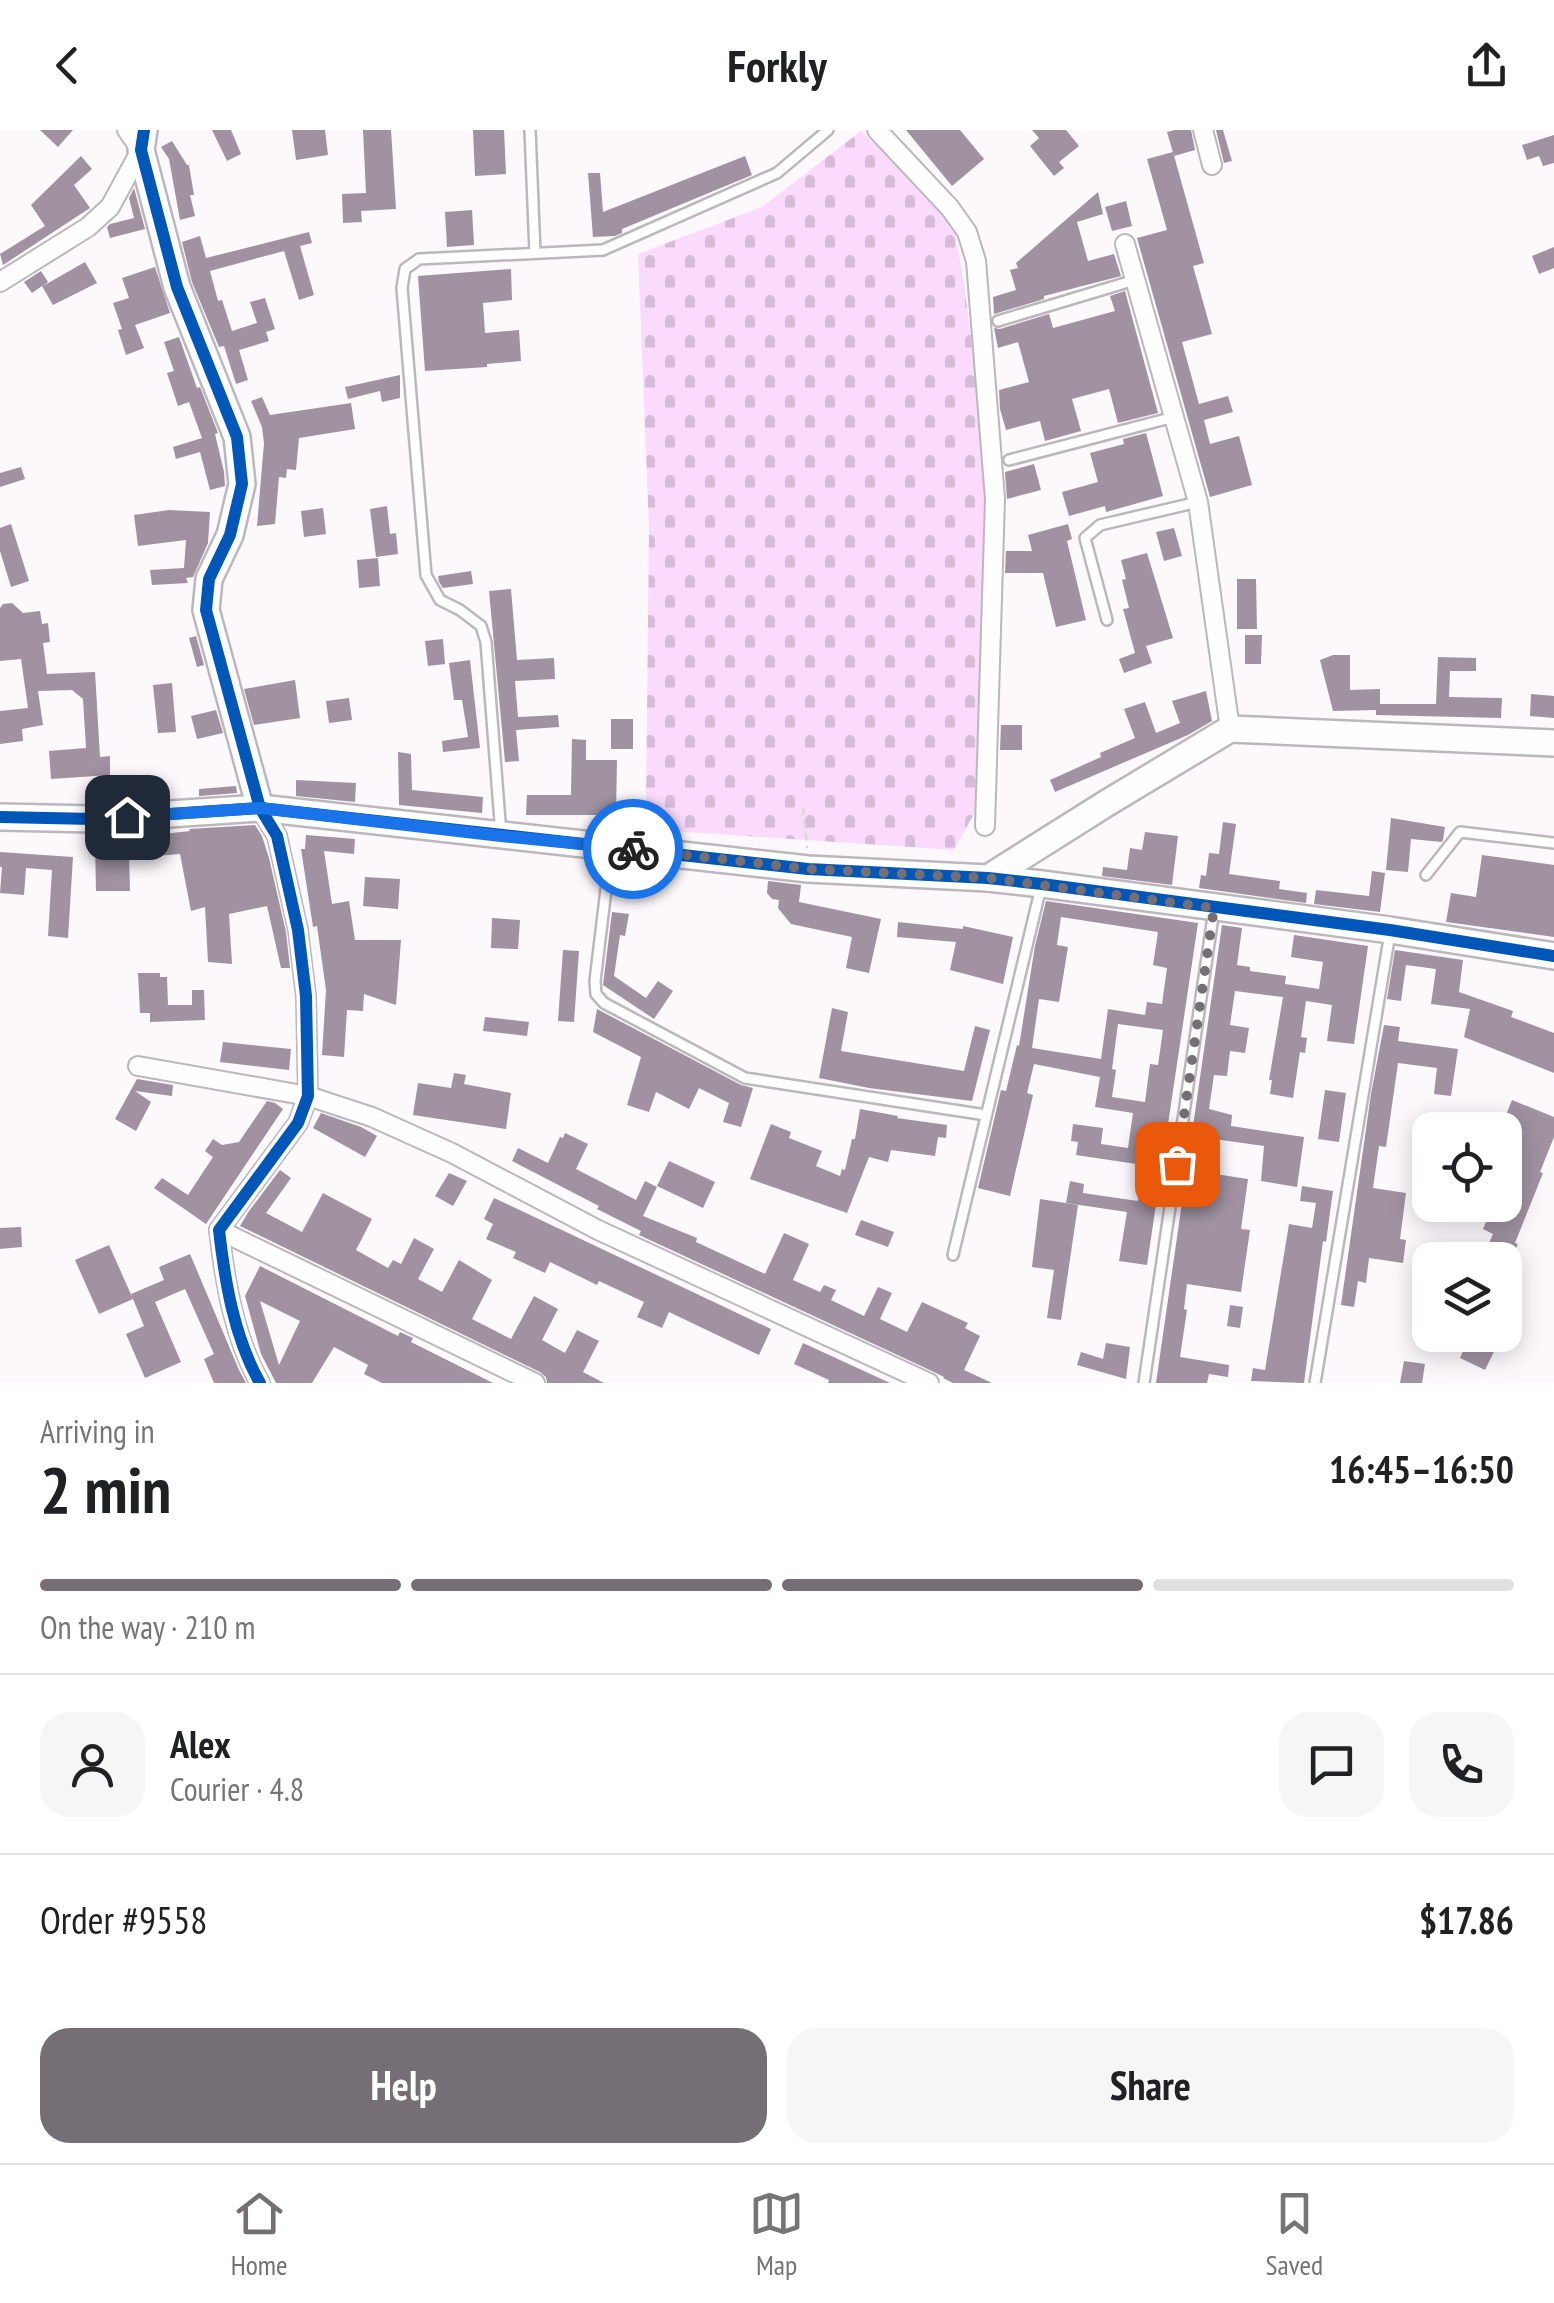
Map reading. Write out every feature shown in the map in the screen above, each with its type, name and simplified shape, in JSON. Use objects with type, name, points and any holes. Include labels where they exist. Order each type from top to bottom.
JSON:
[{"type":"street","points":[[877,130],[950,208],[968,232],[976,262],[995,498],[985,826]]},
{"type":"street","points":[[1203,130],[1212,165]]},
{"type":"street","points":[[0,282],[88,227],[110,208],[138,137]]},
{"type":"street","points":[[138,137],[177,287],[238,437],[242,484],[230,534],[210,579],[206,610],[260,808],[277,836],[298,930],[306,996],[308,1096],[298,1124],[219,1230],[231,1302],[244,1350],[260,1383]]},
{"type":"street","points":[[1125,244],[1198,502],[1230,730]]},
{"type":"street","points":[[988,878],[1230,730],[1554,744]]},
{"type":"street","points":[[0,818],[94,819],[260,808],[808,869],[1042,884],[1554,956]]},
{"type":"street","points":[[138,1066],[308,1096],[372,1116],[598,1230],[929,1383]]},
{"type":"street","points":[[219,1230],[534,1383]]},
{"type":"lane","points":[[530,130],[535,253]]},
{"type":"lane","points":[[501,836],[486,642],[481,626],[440,600],[426,576],[402,288],[406,269],[420,259],[603,250],[778,173],[828,130]]},
{"type":"lane","points":[[998,321],[1136,280]]},
{"type":"lane","points":[[1008,460],[1174,417]]},
{"type":"lane","points":[[1107,620],[1085,538],[1100,525],[1198,502]]},
{"type":"lane","points":[[1426,876],[1460,832],[1554,843]]},
{"type":"lane","points":[[612,846],[595,981],[596,994],[604,1003],[745,1078],[986,1116]]},
{"type":"lane","points":[[952,1255],[1042,884]]},
{"type":"lane","points":[[1144,1383],[1214,908]]},
{"type":"lane","points":[[1315,1383],[1390,930]]},
{"type":"path","points":[[803,807],[808,869]]},
{"type":"green space","points":[[861,131],[952,217],[964,284],[991,496],[975,812],[954,850],[671,831],[646,806],[649,528],[638,254],[762,207]]},
{"type":"building","points":[[40,130],[73,130],[58,147]]},
{"type":"building","points":[[212,130],[231,130],[241,154],[227,161]]},
{"type":"building","points":[[292,130],[325,130],[328,155],[296,160]]},
{"type":"building","points":[[363,130],[391,130],[396,209],[361,211],[362,222],[343,223],[342,194],[366,193]]},
{"type":"building","points":[[473,130],[504,130],[506,174],[475,176]]},
{"type":"building","points":[[906,130],[960,130],[984,159],[952,186]]},
{"type":"building","points":[[1032,130],[1066,130],[1079,146],[1059,162],[1064,168],[1054,176],[1030,146],[1039,138]]},
{"type":"building","points":[[1191,130],[1195,150],[1174,156],[1167,132]]},
{"type":"building","points":[[1216,130],[1223,130],[1232,161],[1224,163]]},
{"type":"building","points":[[1554,135],[1554,163],[1543,166],[1539,156],[1527,160],[1522,145]]},
{"type":"building","points":[[172,141],[189,165],[194,195],[190,195],[195,216],[180,220],[169,159],[161,147]]},
{"type":"building","points":[[1173,152],[1204,263],[1193,266],[1212,334],[1182,342],[1199,404],[1228,396],[1233,412],[1204,420],[1210,444],[1239,436],[1252,485],[1210,497],[1137,238],[1167,230],[1147,159]]},
{"type":"building","points":[[81,156],[92,169],[74,185],[90,208],[3,265],[0,254],[45,226],[31,205]]},
{"type":"building","points":[[745,156],[752,175],[622,229],[615,236],[593,237],[588,173],[600,173],[603,212]]},
{"type":"building","points":[[134,188],[145,229],[110,238],[110,224],[134,218],[129,198]]},
{"type":"building","points":[[1098,192],[1103,214],[1077,222],[1088,261],[1114,254],[1121,276],[994,314],[993,297],[1016,290],[1010,270],[1018,268],[1016,263]]},
{"type":"building","points":[[1126,201],[1132,226],[1112,231],[1105,207]]},
{"type":"building","points":[[472,210],[474,245],[447,247],[445,212]]},
{"type":"building","points":[[309,232],[312,243],[300,246],[314,295],[299,300],[284,251],[210,271],[232,331],[257,323],[250,302],[265,298],[275,329],[266,332],[269,341],[239,350],[248,380],[236,384],[224,346],[219,347],[192,282],[182,242],[200,236],[206,258]]},
{"type":"building","points":[[1554,247],[1554,268],[1539,274],[1532,256]]},
{"type":"building","points":[[85,262],[97,283],[53,305],[42,286],[32,293],[24,282],[41,271],[48,282],[43,286]]},
{"type":"building","points":[[155,267],[170,313],[135,325],[144,348],[126,355],[113,303],[129,298],[122,278]]},
{"type":"building","points":[[511,269],[512,300],[483,303],[485,333],[519,330],[521,361],[425,371],[418,276]]},
{"type":"building","points":[[1125,291],[1158,413],[1118,423],[1109,389],[1072,399],[1081,431],[1045,441],[1040,421],[1006,430],[999,390],[1029,382],[1018,342],[998,348],[994,328],[1049,314],[1053,328],[1115,311],[1110,296]]},
{"type":"building","points":[[179,337],[218,433],[215,434],[225,486],[210,490],[200,452],[176,459],[173,447],[202,438],[189,402],[178,406],[167,373],[174,371],[164,342]]},
{"type":"building","points":[[400,375],[400,398],[382,402],[380,391],[348,399],[345,387]]},
{"type":"building","points":[[262,397],[270,415],[351,403],[355,429],[299,438],[296,470],[287,469],[286,478],[279,477],[275,524],[257,526],[264,443],[251,401]]},
{"type":"building","points":[[1146,433],[1163,496],[1106,512],[1105,506],[1069,516],[1062,492],[1098,482],[1090,453]]},
{"type":"building","points":[[1034,464],[1041,490],[1007,499],[1005,472]]},
{"type":"building","points":[[21,467],[25,479],[0,487],[0,473]]},
{"type":"building","points":[[387,506],[390,534],[396,533],[398,554],[376,557],[370,509]]},
{"type":"building","points":[[323,508],[326,534],[304,537],[301,511]]},
{"type":"building","points":[[169,510],[210,512],[208,543],[193,577],[186,578],[188,583],[152,585],[150,570],[184,568],[186,540],[138,546],[134,515]]},
{"type":"building","points":[[11,524],[29,581],[11,587],[0,551],[0,528]]},
{"type":"building","points":[[1068,524],[1072,539],[1067,541],[1086,620],[1056,627],[1043,573],[1005,573],[1006,551],[1032,551],[1028,535]]},
{"type":"building","points":[[1174,528],[1182,556],[1164,561],[1156,532]]},
{"type":"building","points":[[1147,553],[1173,638],[1146,646],[1152,663],[1124,673],[1119,659],[1135,653],[1123,609],[1129,608],[1121,560]]},
{"type":"building","points":[[378,558],[380,586],[359,588],[357,560]]},
{"type":"building","points":[[471,571],[473,584],[443,588],[439,582],[438,576]]},
{"type":"building","points":[[1237,579],[1256,579],[1257,629],[1237,629]]},
{"type":"building","points":[[511,589],[517,660],[554,658],[555,679],[515,681],[518,717],[558,715],[559,727],[516,730],[519,761],[505,762],[489,591]]},
{"type":"building","points":[[12,603],[23,613],[40,611],[42,624],[48,623],[50,642],[43,643],[47,674],[95,672],[100,757],[110,756],[110,775],[51,779],[49,751],[86,748],[83,699],[72,690],[38,691],[43,725],[22,729],[23,741],[0,744],[0,711],[28,708],[21,659],[0,661],[0,608]]},
{"type":"building","points":[[1245,635],[1262,635],[1261,664],[1245,664]]},
{"type":"building","points":[[196,636],[204,665],[197,667],[189,638]]},
{"type":"building","points":[[443,639],[445,664],[428,666],[425,641]]},
{"type":"building","points":[[1350,655],[1350,690],[1380,689],[1380,704],[1436,704],[1438,657],[1476,658],[1476,671],[1450,671],[1449,697],[1502,698],[1501,718],[1333,711],[1320,660]]},
{"type":"building","points":[[470,660],[480,748],[443,752],[442,741],[468,737],[462,700],[454,700],[449,663]]},
{"type":"building","points":[[295,680],[300,718],[254,725],[244,689]]},
{"type":"building","points":[[172,683],[176,732],[158,733],[153,685]]},
{"type":"building","points":[[1206,691],[1212,721],[1055,792],[1050,780],[1135,738],[1124,709],[1145,702],[1156,733],[1180,723],[1172,701]]},
{"type":"building","points":[[1531,694],[1554,696],[1554,718],[1530,716]]},
{"type":"building","points":[[349,698],[352,720],[329,723],[326,701]]},
{"type":"building","points":[[216,710],[223,733],[197,739],[191,716]]},
{"type":"building","points":[[611,719],[633,719],[633,749],[611,749]]},
{"type":"building","points":[[1001,725],[1022,725],[1022,750],[1000,750]]},
{"type":"building","points":[[572,739],[586,740],[586,760],[617,760],[616,815],[526,815],[527,795],[571,795]]},
{"type":"building","points":[[398,752],[411,754],[412,790],[483,797],[482,813],[399,805]]},
{"type":"building","points":[[296,780],[356,783],[355,802],[296,796]]},
{"type":"building","points":[[236,786],[237,793],[199,796],[199,789]]},
{"type":"building","points":[[142,791],[142,800],[100,802],[100,792]]},
{"type":"building","points":[[1391,818],[1445,827],[1442,842],[1411,839],[1408,872],[1386,870]]},
{"type":"building","points":[[1223,822],[1236,824],[1229,874],[1280,881],[1279,889],[1307,893],[1306,903],[1199,888],[1201,875],[1206,876],[1209,853],[1219,854]]},
{"type":"building","points":[[255,825],[269,858],[290,968],[281,968],[267,906],[229,914],[232,964],[208,962],[205,907],[191,911],[180,854],[129,855],[130,891],[96,891],[95,843],[155,842],[154,835],[189,829]]},
{"type":"building","points":[[1145,832],[1178,836],[1172,885],[1102,876],[1103,867],[1127,870],[1130,848],[1142,850]]},
{"type":"building","points":[[306,835],[355,839],[354,854],[324,851],[332,904],[349,901],[355,940],[401,940],[396,1005],[364,994],[363,1011],[347,1010],[344,1057],[322,1055],[326,990],[301,849],[305,849]]},
{"type":"building","points":[[0,852],[73,857],[68,938],[48,936],[52,870],[26,868],[24,895],[0,893]]},
{"type":"building","points":[[1482,855],[1554,865],[1554,937],[1446,922],[1451,893],[1476,897]]},
{"type":"building","points":[[1372,871],[1385,873],[1380,912],[1314,904],[1316,890],[1369,896]]},
{"type":"building","points":[[365,877],[400,879],[398,909],[363,906]]},
{"type":"building","points":[[768,881],[801,885],[799,902],[881,919],[869,973],[846,968],[852,937],[791,924],[778,908],[779,900],[767,893]]},
{"type":"building","points":[[1046,901],[1198,923],[1147,1265],[1119,1261],[1127,1212],[1066,1203],[1070,1181],[1084,1184],[1083,1193],[1138,1201],[1143,1165],[1076,1155],[1078,1142],[1071,1141],[1073,1124],[1103,1128],[1101,1144],[1128,1148],[1133,1113],[1095,1107],[1100,1077],[1034,1064],[1027,1093],[1033,1095],[1010,1196],[978,1188],[1001,1090],[1006,1091],[1019,1046]],"holes":[[[1061,917],[1158,932],[1153,965],[1167,968],[1162,1004],[1147,1002],[1145,1015],[1108,1009],[1101,1059],[1032,1048],[1039,999],[1059,1002],[1068,947],[1057,945]],[[1118,1024],[1163,1030],[1158,1065],[1150,1064],[1145,1102],[1112,1097]]]},
{"type":"building","points":[[612,912],[629,914],[625,936],[620,935],[614,976],[646,998],[658,981],[673,991],[654,1019],[603,985]]},
{"type":"building","points":[[492,918],[520,920],[518,949],[491,948]]},
{"type":"building","points":[[898,922],[963,926],[1013,937],[1003,984],[950,970],[956,942],[897,937]]},
{"type":"building","points":[[1222,925],[1242,928],[1237,965],[1250,967],[1250,971],[1286,976],[1285,984],[1319,989],[1323,962],[1291,957],[1294,935],[1368,946],[1354,1044],[1327,1041],[1332,1005],[1306,1001],[1301,1037],[1307,1038],[1305,1053],[1300,1052],[1293,1098],[1270,1094],[1283,997],[1235,991],[1230,1025],[1249,1028],[1245,1053],[1230,1051],[1227,1076],[1214,1075],[1209,1109],[1232,1115],[1231,1126],[1304,1137],[1297,1187],[1261,1181],[1264,1146],[1214,1139],[1209,1173],[1248,1179],[1241,1229],[1250,1230],[1241,1292],[1187,1284],[1180,1357],[1229,1365],[1228,1377],[1209,1374],[1207,1383],[1156,1383]]},
{"type":"building","points":[[563,950],[579,951],[574,1022],[558,1021]]},
{"type":"building","points":[[1395,950],[1463,960],[1459,992],[1513,1011],[1511,1017],[1554,1033],[1554,1073],[1464,1037],[1470,1009],[1431,1004],[1436,969],[1406,965],[1401,1001],[1387,999]]},
{"type":"building","points":[[138,973],[160,973],[160,977],[167,977],[168,1005],[192,1005],[192,990],[204,990],[205,1020],[150,1022],[150,1013],[140,1013]]},
{"type":"building","points":[[832,1008],[848,1012],[841,1051],[964,1071],[975,1026],[990,1030],[972,1101],[819,1078]]},
{"type":"building","points":[[597,1009],[753,1088],[741,1127],[723,1122],[729,1103],[699,1088],[689,1109],[656,1092],[649,1112],[627,1105],[641,1057],[593,1032]]},
{"type":"building","points":[[485,1017],[529,1022],[527,1036],[483,1031]]},
{"type":"building","points":[[1384,1025],[1400,1027],[1398,1041],[1458,1049],[1451,1096],[1434,1094],[1437,1068],[1398,1063],[1386,1147],[1379,1146],[1373,1188],[1406,1193],[1400,1239],[1406,1240],[1403,1263],[1369,1258],[1366,1283],[1358,1281],[1354,1307],[1341,1305]]},
{"type":"building","points":[[223,1042],[291,1049],[289,1070],[220,1062]]},
{"type":"building","points":[[454,1073],[466,1075],[464,1084],[511,1093],[506,1129],[413,1115],[418,1083],[451,1088]]},
{"type":"building","points":[[137,1079],[173,1085],[172,1096],[135,1091],[151,1102],[136,1131],[115,1119]]},
{"type":"building","points":[[1325,1090],[1346,1093],[1339,1142],[1318,1139]]},
{"type":"building","points":[[1512,1100],[1554,1117],[1554,1137],[1515,1242],[1490,1242],[1493,1234],[1483,1229],[1486,1222],[1522,1222],[1522,1112],[1507,1112]]},
{"type":"building","points":[[267,1101],[283,1109],[206,1224],[154,1188],[162,1178],[188,1195],[213,1157],[205,1151],[213,1139],[222,1145],[239,1142]]},
{"type":"building","points":[[860,1109],[947,1125],[946,1138],[938,1137],[935,1156],[891,1150],[888,1162],[869,1157],[847,1213],[750,1179],[771,1124],[791,1132],[789,1138],[822,1151],[816,1166],[840,1176],[855,1139]]},
{"type":"building","points":[[321,1113],[377,1136],[365,1157],[313,1128]]},
{"type":"building","points":[[565,1133],[588,1144],[576,1169],[636,1200],[645,1181],[657,1187],[643,1216],[697,1238],[696,1242],[765,1274],[784,1233],[809,1244],[793,1280],[820,1292],[824,1285],[836,1290],[831,1300],[864,1316],[878,1287],[892,1293],[880,1319],[907,1332],[922,1302],[968,1323],[965,1328],[980,1336],[964,1370],[992,1383],[953,1383],[639,1235],[641,1231],[597,1209],[599,1206],[512,1161],[518,1148],[548,1163]]},
{"type":"building","points":[[669,1161],[715,1182],[703,1208],[657,1186]]},
{"type":"building","points":[[280,1170],[291,1178],[266,1213],[302,1232],[323,1193],[372,1219],[356,1250],[388,1268],[393,1260],[401,1264],[414,1238],[434,1249],[418,1279],[442,1292],[459,1260],[492,1280],[472,1319],[511,1339],[534,1296],[558,1309],[542,1340],[565,1353],[577,1330],[599,1341],[583,1372],[604,1383],[547,1383],[540,1372],[240,1226]]},
{"type":"building","points":[[449,1173],[467,1181],[453,1206],[435,1196]]},
{"type":"building","points":[[1302,1186],[1333,1191],[1304,1383],[1251,1381],[1253,1368],[1265,1370],[1289,1224],[1312,1228],[1316,1203],[1300,1201]]},
{"type":"building","points":[[494,1198],[771,1329],[759,1355],[669,1312],[662,1328],[637,1317],[644,1302],[550,1262],[545,1273],[513,1258],[516,1252],[486,1239],[493,1224],[484,1219]]},
{"type":"building","points":[[1040,1199],[1078,1205],[1061,1320],[1047,1318],[1054,1270],[1032,1267]]},
{"type":"building","points":[[861,1220],[894,1232],[888,1247],[855,1235]]},
{"type":"building","points":[[21,1227],[22,1247],[0,1249],[0,1228]]},
{"type":"building","points":[[109,1245],[133,1299],[99,1314],[75,1260]]},
{"type":"building","points":[[190,1254],[246,1383],[214,1383],[204,1359],[214,1354],[185,1289],[155,1302],[181,1362],[145,1378],[126,1334],[144,1326],[131,1294],[164,1280],[159,1267]]},
{"type":"building","points":[[260,1266],[398,1336],[400,1332],[413,1338],[411,1342],[493,1383],[382,1383],[364,1374],[368,1365],[334,1347],[312,1383],[276,1383],[261,1354],[245,1296]],"holes":[[[260,1301],[300,1321],[279,1365]]]},
{"type":"building","points":[[1230,1305],[1243,1307],[1240,1328],[1227,1326]]},
{"type":"building","points":[[803,1343],[890,1383],[828,1383],[829,1380],[794,1364]]},
{"type":"building","points":[[1106,1343],[1130,1347],[1126,1379],[1077,1365],[1081,1352],[1103,1359]]},
{"type":"building","points":[[1463,1352],[1494,1352],[1485,1370],[1460,1358]]},
{"type":"building","points":[[1404,1361],[1425,1364],[1422,1383],[1400,1383]]},
{"type":"cycle path","points":[[144,130],[141,150],[177,287],[237,437],[242,484],[230,535],[209,579],[206,610],[260,808],[277,836],[298,930],[306,996],[308,1096],[298,1123],[219,1230],[232,1309],[243,1347],[260,1383]]},
{"type":"cycle path","points":[[0,817],[94,819],[260,808],[808,869],[1042,884],[1554,956]]},
{"type":"way so far","points":[[633,849],[808,869],[988,878],[1214,908],[1177,1164]]},
{"type":"route","points":[[127,817],[260,808],[633,849]]}]
